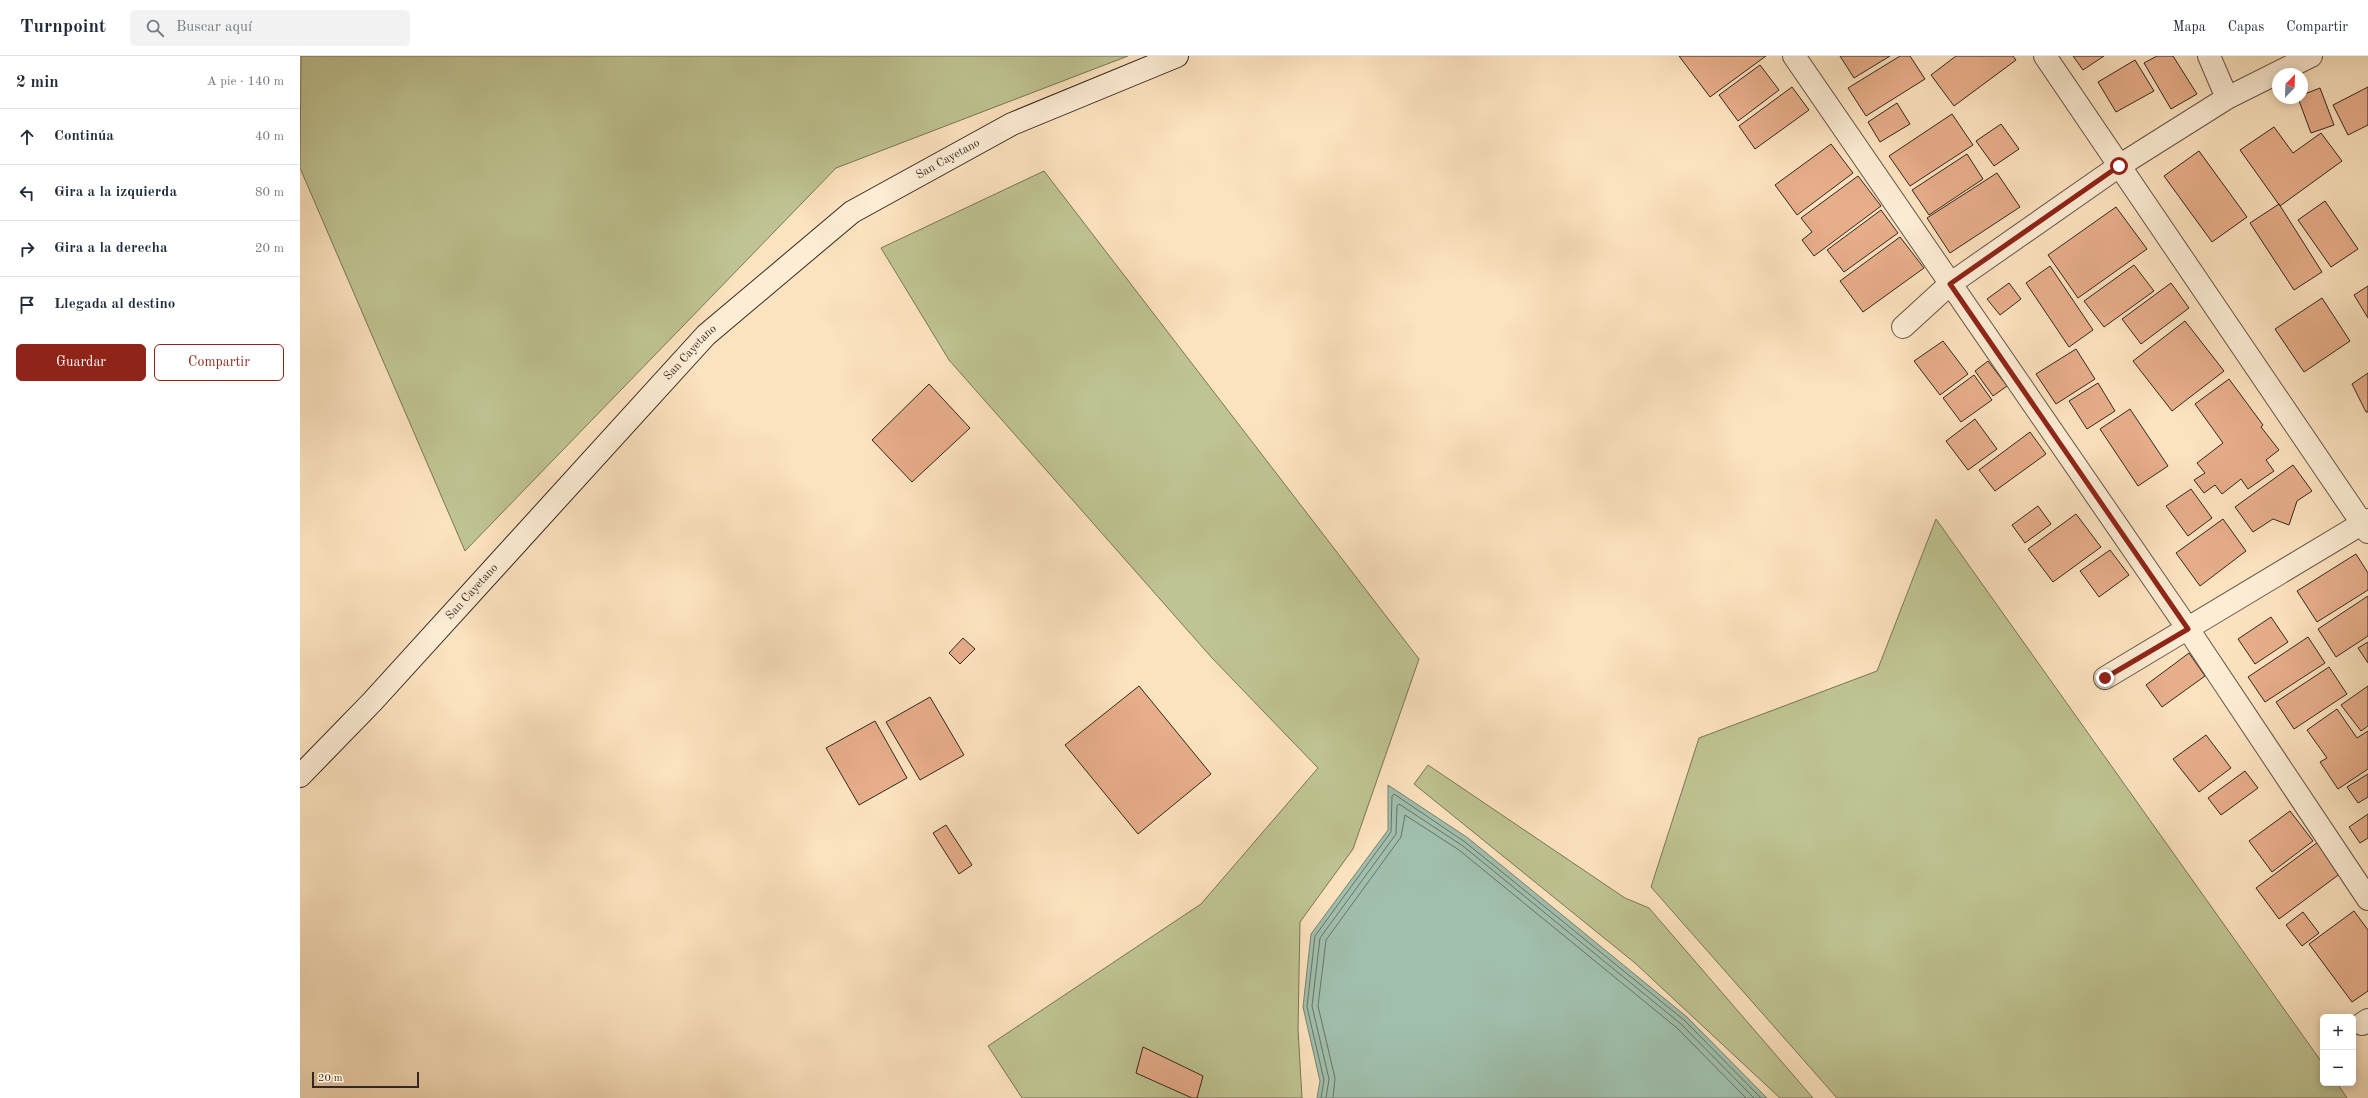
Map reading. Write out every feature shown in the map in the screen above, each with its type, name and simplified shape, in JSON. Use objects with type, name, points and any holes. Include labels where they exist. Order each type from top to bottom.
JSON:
[{"type":"street","name":"San Cayetano","points":[[300,776],[372,702],[706,335],[852,212],[1012,124],[1178,56]]},
{"type":"street","points":[[1794,56],[2188,629],[2368,899]]},
{"type":"street","points":[[2045,56],[2366,525],[2105,678]]},
{"type":"street","points":[[2209,56],[2227,98]]},
{"type":"street","points":[[1903,327],[1950,284],[2119,166],[2227,98],[2311,56]]},
{"type":"green space","points":[[301,56],[1128,56],[836,168],[465,551],[300,168]]},
{"type":"green space","points":[[1044,171],[1419,659],[1353,849],[1300,922],[1298,1029],[1302,1098],[1022,1098],[988,1046],[1201,904],[1318,768],[1212,658],[949,360],[881,248]]},
{"type":"green space","points":[[1936,519],[2320,1060],[2320,1086],[2339,1086],[2347,1098],[1837,1098],[1651,887],[1699,738],[1877,671]]},
{"type":"green space","points":[[1428,765],[1625,898],[1649,908],[1813,1098],[1780,1098],[1635,963],[1414,784]]},
{"type":"water","points":[[1388,785],[1468,838],[1687,1017],[1767,1098],[1317,1098],[1320,1081],[1303,1007],[1311,934],[1388,830]]},
{"type":"building","points":[[1679,56],[1766,56],[1710,97]]},
{"type":"building","points":[[1840,56],[1890,56],[1854,78]]},
{"type":"building","points":[[1900,56],[1910,56],[1925,79],[1866,116],[1848,88]]},
{"type":"building","points":[[1956,56],[2013,56],[2016,60],[1954,106],[1931,75]]},
{"type":"building","points":[[2073,56],[2104,56],[2083,70]]},
{"type":"building","points":[[2157,56],[2173,56],[2197,94],[2171,109],[2144,63]]},
{"type":"building","points":[[2135,60],[2154,91],[2116,112],[2098,82]]},
{"type":"building","points":[[1760,65],[1779,90],[1738,121],[1719,95]]},
{"type":"building","points":[[1792,87],[1809,110],[1755,149],[1739,126]]},
{"type":"building","points":[[2368,87],[2368,125],[2348,135],[2333,105]]},
{"type":"building","points":[[2320,88],[2334,125],[2311,133],[2300,104],[2308,104],[2308,93]]},
{"type":"building","points":[[1897,103],[1910,124],[1880,142],[1868,122]]},
{"type":"building","points":[[1952,114],[1973,145],[1910,186],[1889,156]]},
{"type":"building","points":[[2001,124],[2019,149],[1994,166],[1976,141]]},
{"type":"building","points":[[2274,127],[2293,153],[2321,133],[2342,161],[2280,206],[2240,150]]},
{"type":"building","points":[[1831,144],[1853,173],[1797,215],[1775,185]]},
{"type":"building","points":[[2199,151],[2247,217],[2212,242],[2164,176]]},
{"type":"building","points":[[1967,154],[1983,179],[1929,215],[1912,190]]},
{"type":"building","points":[[1997,173],[2020,207],[1950,253],[1927,218]]},
{"type":"building","points":[[1858,176],[1881,206],[1814,256],[1802,240],[1812,232],[1801,218]]},
{"type":"building","points":[[2325,201],[2358,249],[2331,267],[2298,220]]},
{"type":"building","points":[[2279,204],[2322,272],[2294,290],[2250,223]]},
{"type":"building","points":[[2116,207],[2147,249],[2078,298],[2048,255]]},
{"type":"building","points":[[1881,210],[1898,233],[1844,272],[1827,250]]},
{"type":"building","points":[[1900,237],[1924,268],[1863,312],[1840,281]]},
{"type":"building","points":[[2134,265],[2154,291],[2104,327],[2084,301]]},
{"type":"building","points":[[2050,266],[2093,330],[2069,347],[2026,283]]},
{"type":"building","points":[[2009,283],[2021,299],[2000,315],[1987,299]]},
{"type":"building","points":[[2171,283],[2189,308],[2141,344],[2122,319]]},
{"type":"building","points":[[2368,286],[2368,318],[2354,295]]},
{"type":"building","points":[[2322,298],[2350,341],[2304,372],[2275,329]]},
{"type":"building","points":[[2185,321],[2224,371],[2172,411],[2133,361]]},
{"type":"building","points":[[1943,341],[1968,374],[1940,395],[1914,361]]},
{"type":"building","points":[[2076,349],[2095,379],[2056,404],[2036,374]]},
{"type":"building","points":[[1988,361],[2007,386],[1993,396],[1975,371]]},
{"type":"building","points":[[2368,373],[2368,412],[2366,412],[2352,384]]},
{"type":"building","points":[[1974,375],[1992,400],[1961,422],[1943,398]]},
{"type":"building","points":[[2229,379],[2263,425],[2261,427],[2279,450],[2266,460],[2274,471],[2248,489],[2241,479],[2222,494],[2215,485],[2204,493],[2194,480],[2205,473],[2197,463],[2223,443],[2195,404]]},
{"type":"building","points":[[2098,383],[2115,411],[2087,429],[2069,401]]},
{"type":"building","points":[[929,384],[970,428],[912,482],[872,440]]},
{"type":"building","points":[[2130,409],[2168,466],[2138,486],[2100,429]]},
{"type":"building","points":[[1975,419],[1997,449],[1968,470],[1946,441]]},
{"type":"building","points":[[2030,432],[2046,454],[1995,491],[1979,470]]},
{"type":"building","points":[[2293,465],[2312,491],[2297,501],[2289,525],[2273,519],[2253,532],[2235,507]]},
{"type":"building","points":[[2191,489],[2212,518],[2188,536],[2166,506]]},
{"type":"building","points":[[2038,506],[2051,524],[2025,543],[2012,525]]},
{"type":"building","points":[[2076,514],[2101,547],[2053,582],[2028,549]]},
{"type":"building","points":[[2223,519],[2246,551],[2200,586],[2176,553]]},
{"type":"building","points":[[2110,550],[2129,575],[2099,597],[2080,571]]},
{"type":"building","points":[[2356,554],[2368,573],[2368,590],[2317,622],[2297,591]]},
{"type":"building","points":[[2368,596],[2368,636],[2336,657],[2318,629]]},
{"type":"building","points":[[2271,617],[2288,642],[2255,664],[2238,639]]},
{"type":"building","points":[[2308,637],[2325,663],[2265,702],[2248,677]]},
{"type":"building","points":[[963,638],[975,649],[960,664],[949,653]]},
{"type":"building","points":[[2368,642],[2368,663],[2358,648]]},
{"type":"building","points":[[2189,653],[2205,676],[2162,707],[2146,685]]},
{"type":"building","points":[[2329,667],[2347,694],[2294,729],[2276,702]]},
{"type":"building","points":[[1139,686],[1211,774],[1138,834],[1065,745]]},
{"type":"building","points":[[2368,686],[2368,726],[2361,731],[2341,705]]},
{"type":"building","points":[[930,697],[964,755],[920,780],[886,722]]},
{"type":"building","points":[[2337,709],[2357,738],[2368,731],[2368,769],[2338,789],[2320,762],[2327,758],[2307,730]]},
{"type":"building","points":[[875,721],[907,778],[859,805],[826,748]]},
{"type":"building","points":[[2206,735],[2231,768],[2199,792],[2173,759]]},
{"type":"building","points":[[2245,771],[2258,788],[2221,815],[2208,798]]},
{"type":"building","points":[[2368,774],[2368,797],[2358,803],[2347,787]]},
{"type":"building","points":[[2290,811],[2313,841],[2272,872],[2249,841]]},
{"type":"building","points":[[2368,814],[2368,838],[2360,843],[2349,827]]},
{"type":"building","points":[[946,825],[972,865],[959,874],[933,833]]},
{"type":"building","points":[[2318,842],[2341,873],[2279,919],[2256,888]]},
{"type":"building","points":[[2354,911],[2368,930],[2368,991],[2352,1002],[2309,944]]},
{"type":"building","points":[[2303,912],[2319,933],[2302,946],[2286,925]]},
{"type":"building","points":[[1143,1047],[1203,1076],[1197,1098],[1192,1098],[1136,1073]]},
{"type":"route","points":[[2105,678],[2188,629],[1950,284],[2119,166]]}]
